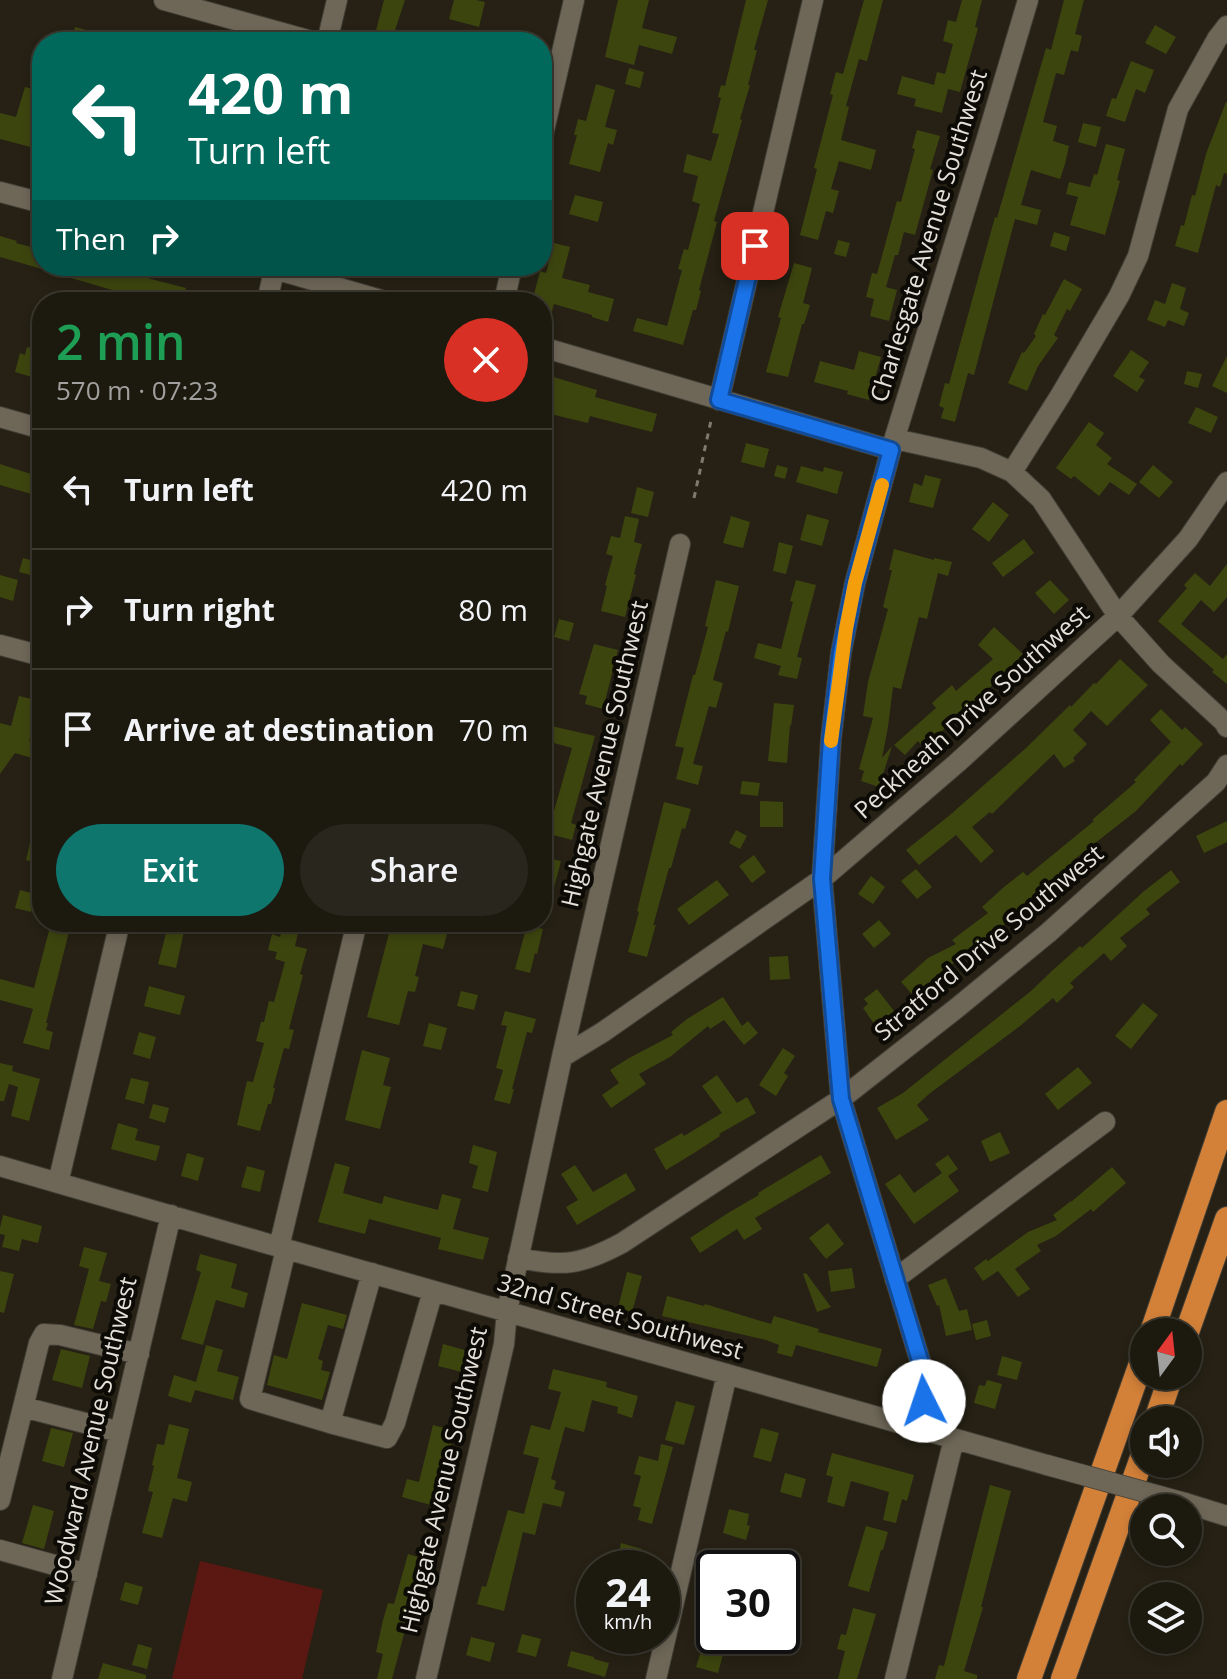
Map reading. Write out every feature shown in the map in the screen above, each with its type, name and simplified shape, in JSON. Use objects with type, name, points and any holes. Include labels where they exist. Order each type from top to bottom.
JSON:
[{"type":"highway","points":[[1157,1318],[1227,1112]]},
{"type":"highway","points":[[1192,1318],[1227,1219]]},
{"type":"highway","points":[[1029,1679],[1132,1390]]},
{"type":"highway","points":[[1063,1679],[1135,1478]]},
{"type":"street","points":[[164,0],[279,32]]},
{"type":"street","points":[[329,32],[337,0]]},
{"type":"street","points":[[552,96],[574,0]]},
{"type":"street","points":[[716,406],[813,0]]},
{"type":"street","name":"Charlesgate Avenue Southwest","points":[[915,1428],[924,1401],[922,1367],[841,1099],[822,879],[831,739],[841,653],[855,583],[893,444],[1028,0]]},
{"type":"street","points":[[1012,472],[1119,296],[1138,256],[1178,109],[1227,26]]},
{"type":"street","points":[[0,192],[32,200]]},
{"type":"street","points":[[301,276],[355,292]]},
{"type":"street","points":[[552,350],[716,406],[893,444],[981,458],[1012,472],[1041,499],[1118,616],[1161,664],[1227,727]]},
{"type":"street","points":[[0,417],[32,426]]},
{"type":"street","name":"Peckheath Drive Southwest","points":[[562,1057],[603,1032],[822,879],[957,763],[1118,616],[1188,539],[1227,482]]},
{"type":"street","name":"Highgate Avenue Southwest","points":[[426,1679],[504,1344],[507,1311],[562,1057],[680,544]]},
{"type":"street","points":[[0,645],[32,653]]},
{"type":"street","name":"Stratford Drive Southwest","points":[[518,1258],[571,1263],[596,1257],[841,1099],[1048,933],[1216,782],[1227,765]]},
{"type":"street","points":[[58,1183],[118,932]]},
{"type":"street","points":[[355,932],[250,1399],[387,1438],[395,1423],[433,1291]]},
{"type":"street","points":[[895,1279],[1105,1122]]},
{"type":"street","name":"32nd Street Southwest","points":[[0,1166],[1227,1516]]},
{"type":"street","name":"Woodward Avenue Southwest","points":[[62,1679],[171,1215]]},
{"type":"street","points":[[330,1423],[372,1273]]},
{"type":"street","points":[[0,1500],[39,1343],[44,1334],[139,1354]]},
{"type":"street","points":[[656,1679],[727,1374]]},
{"type":"street","points":[[23,1407],[120,1432]]},
{"type":"street","points":[[895,1679],[954,1439]]},
{"type":"street","points":[[0,1550],[87,1574]]},
{"type":"path","points":[[694,498],[716,406]]},
{"type":"shaded area","points":[[200,1561],[323,1590],[302,1679],[172,1679]]},
{"type":"building","points":[[384,0],[405,0],[394,32],[376,32]]},
{"type":"building","points":[[454,0],[485,2],[479,27],[449,19]]},
{"type":"building","points":[[618,0],[649,0],[642,28],[677,37],[672,54],[639,45],[634,65],[605,57]]},
{"type":"building","points":[[746,0],[768,0],[754,50],[757,50],[742,120],[714,221],[717,222],[701,291],[683,345],[633,331],[637,318],[667,326],[682,270],[678,269],[684,249],[688,250],[700,204],[692,201],[698,176],[683,172],[687,154],[711,161],[719,134],[712,133],[721,98],[718,97],[721,85],[725,86]]},
{"type":"building","points":[[864,0],[883,0],[867,61],[859,59],[846,106],[849,107],[841,140],[876,150],[871,170],[839,161],[831,189],[839,191],[833,213],[826,211],[818,240],[800,235],[833,95],[830,94],[836,72],[843,74]]},
{"type":"building","points":[[962,0],[982,0],[975,27],[978,28],[960,92],[948,89],[942,113],[914,106],[916,99],[897,94],[902,76],[934,85],[937,72],[945,74],[953,44],[943,41],[948,20],[956,22]]},
{"type":"building","points":[[1064,0],[1084,0],[1075,34],[1082,36],[1078,52],[1071,50],[1064,75],[1056,73],[1043,122],[1057,126],[1053,141],[1069,146],[1065,164],[1060,179],[1031,170],[1021,205],[1041,210],[1037,225],[1015,219],[974,375],[968,373],[955,422],[941,418],[944,408],[939,406],[945,383],[949,384],[995,217],[1046,48],[1051,50]]},
{"type":"building","points":[[1155,25],[1176,37],[1166,54],[1145,43]]},
{"type":"building","points":[[75,27],[94,32],[74,32]]},
{"type":"building","points":[[1131,61],[1154,70],[1145,93],[1136,89],[1125,122],[1106,116]]},
{"type":"building","points":[[629,68],[644,72],[640,88],[625,84]]},
{"type":"building","points":[[596,84],[615,90],[605,127],[617,130],[613,145],[608,143],[600,172],[569,164],[578,119],[586,121]]},
{"type":"building","points":[[25,87],[32,89],[32,147],[0,139],[0,113],[16,117]]},
{"type":"building","points":[[1226,102],[1227,174],[1224,173],[1220,187],[1216,185],[1198,253],[1175,246]]},
{"type":"building","points":[[1083,123],[1101,127],[1096,147],[1078,142]]},
{"type":"building","points":[[917,130],[940,136],[915,235],[904,232],[886,287],[897,290],[889,321],[870,316],[874,299],[866,297],[872,273],[877,274],[897,201],[901,202]]},
{"type":"building","points":[[1106,144],[1125,149],[1105,235],[1070,225],[1078,197],[1066,194],[1069,182],[1090,187]]},
{"type":"building","points":[[575,195],[603,202],[598,222],[569,214]]},
{"type":"building","points":[[1054,232],[1070,237],[1066,251],[1050,246]]},
{"type":"building","points":[[0,236],[32,247],[32,266],[0,257]]},
{"type":"building","points":[[838,240],[850,243],[846,257],[834,254]]},
{"type":"building","points":[[554,243],[570,247],[562,278],[590,285],[588,292],[614,299],[608,322],[554,304],[552,311],[552,292],[535,292],[539,276],[552,276]]},
{"type":"building","points":[[794,263],[812,268],[803,303],[810,305],[788,377],[766,372]]},
{"type":"building","points":[[64,276],[139,276],[186,288],[185,292],[119,292]]},
{"type":"building","points":[[1064,279],[1082,289],[1070,311],[1067,309],[1054,335],[1058,338],[1038,366],[1027,391],[1008,383],[1022,352],[1036,336],[1034,334],[1043,314]]},
{"type":"building","points":[[1172,283],[1186,288],[1180,309],[1189,313],[1184,326],[1168,320],[1165,327],[1147,320],[1155,300],[1165,304]]},
{"type":"building","points":[[27,347],[32,348],[32,377],[15,372],[20,353],[25,355]]},
{"type":"building","points":[[1131,350],[1149,362],[1139,377],[1145,380],[1137,392],[1113,376]]},
{"type":"building","points":[[859,351],[881,357],[869,400],[814,382],[820,361],[854,370]]},
{"type":"building","points":[[1227,356],[1227,393],[1212,386]]},
{"type":"building","points":[[1187,371],[1202,374],[1198,388],[1184,384]]},
{"type":"building","points":[[552,377],[597,390],[595,397],[657,414],[652,432],[590,416],[588,423],[552,414]]},
{"type":"building","points":[[1196,407],[1218,417],[1211,433],[1188,423]]},
{"type":"building","points":[[1089,422],[1104,433],[1096,445],[1112,458],[1107,464],[1137,484],[1129,495],[1110,482],[1099,496],[1074,476],[1071,479],[1056,468]]},
{"type":"building","points":[[746,443],[769,449],[764,468],[741,462]]},
{"type":"building","points":[[0,464],[32,474],[32,494],[0,485]]},
{"type":"building","points":[[777,465],[788,468],[785,479],[774,476]]},
{"type":"building","points":[[1153,465],[1173,482],[1159,498],[1139,482]]},
{"type":"building","points":[[801,466],[823,472],[824,467],[843,472],[837,494],[796,482]]},
{"type":"building","points":[[925,475],[941,479],[933,508],[909,502],[914,483],[922,486]]},
{"type":"building","points":[[637,487],[654,492],[648,517],[631,513]]},
{"type":"building","points":[[993,502],[1009,515],[989,542],[972,529]]},
{"type":"building","points":[[807,514],[829,520],[822,546],[800,540]]},
{"type":"building","points":[[625,516],[639,519],[634,542],[642,544],[625,617],[601,611],[613,556],[606,554],[611,536],[620,538]]},
{"type":"building","points":[[731,516],[750,522],[743,548],[723,543]]},
{"type":"building","points":[[1024,539],[1034,553],[1003,577],[992,563]]},
{"type":"building","points":[[779,542],[793,546],[786,574],[773,571]]},
{"type":"building","points":[[894,549],[952,562],[948,576],[938,573],[927,619],[919,617],[901,689],[893,687],[882,758],[892,746],[879,787],[861,781],[864,771],[859,769],[873,718],[863,716],[868,682],[888,609],[883,607]]},
{"type":"building","points":[[23,558],[32,560],[32,575],[19,572]]},
{"type":"building","points":[[1227,564],[1227,597],[1214,612],[1201,600],[1181,624],[1223,659],[1227,654],[1227,684],[1158,621],[1187,588],[1184,585],[1195,573],[1210,586]]},
{"type":"building","points":[[0,575],[18,580],[13,601],[0,597]]},
{"type":"building","points":[[716,580],[739,586],[713,680],[723,683],[716,708],[709,706],[693,764],[703,766],[698,785],[676,779],[684,748],[675,746],[708,627],[705,626]]},
{"type":"building","points":[[796,580],[816,585],[797,657],[802,658],[797,679],[778,675],[781,666],[754,658],[758,643],[781,649]]},
{"type":"building","points":[[1050,580],[1069,600],[1054,614],[1035,593]]},
{"type":"building","points":[[559,619],[574,623],[569,641],[554,637]]},
{"type":"building","points":[[994,627],[1023,654],[942,731],[923,747],[918,741],[905,755],[894,745],[936,708],[932,703],[952,685],[956,691],[993,659],[978,645]]},
{"type":"building","points":[[594,644],[618,650],[603,709],[585,704],[587,696],[579,694]]},
{"type":"building","points":[[1120,659],[1148,685],[1107,726],[1091,711],[1073,730],[1087,744],[1073,758],[1075,761],[1064,768],[1054,754],[992,814],[990,812],[972,827],[994,851],[981,863],[956,835],[919,865],[906,850],[1026,748]]},
{"type":"building","points":[[19,696],[32,699],[29,741],[32,742],[32,758],[15,753],[0,774],[0,723],[11,726]]},
{"type":"building","points":[[774,703],[794,705],[787,763],[768,761]]},
{"type":"building","points":[[1161,709],[1182,730],[1185,727],[1203,744],[1136,811],[1071,862],[1073,864],[989,938],[941,972],[914,996],[901,982],[928,958],[956,944],[952,940],[988,913],[982,907],[1023,872],[1027,876],[1094,821],[1136,782],[1134,780],[1171,742],[1150,720]]},
{"type":"building","points":[[552,726],[595,736],[571,823],[576,825],[572,840],[552,835],[552,818],[572,748],[552,742]]},
{"type":"building","points":[[742,781],[760,783],[758,796],[740,794]]},
{"type":"building","points":[[760,801],[783,802],[783,827],[760,827]]},
{"type":"building","points":[[664,802],[691,809],[669,868],[647,957],[628,952]]},
{"type":"building","points":[[1227,821],[1227,842],[1204,853],[1196,836]]},
{"type":"building","points":[[736,830],[747,836],[740,849],[729,843]]},
{"type":"building","points":[[30,843],[32,844],[32,862],[26,860]]},
{"type":"building","points":[[754,855],[766,872],[752,883],[739,866]]},
{"type":"building","points":[[552,859],[561,861],[552,895]]},
{"type":"building","points":[[916,869],[932,887],[917,899],[901,881]]},
{"type":"building","points":[[1171,870],[1180,882],[1146,909],[1150,914],[1120,938],[1127,946],[1111,961],[1104,953],[1070,983],[1074,987],[1057,1003],[1053,998],[929,1094],[917,1105],[929,1120],[896,1140],[877,1108],[903,1093],[1031,991]]},
{"type":"building","points":[[871,876],[885,887],[873,904],[858,894]]},
{"type":"building","points":[[717,880],[729,895],[689,925],[677,909]]},
{"type":"building","points":[[20,890],[32,893],[31,912],[15,908]]},
{"type":"building","points":[[879,920],[891,934],[874,948],[862,934]]},
{"type":"building","points":[[49,932],[69,932],[46,1023],[46,1030],[53,1032],[49,1050],[23,1043],[33,1009],[0,1000],[0,979],[34,988]]},
{"type":"building","points":[[166,932],[184,932],[176,968],[158,964]]},
{"type":"building","points":[[281,932],[298,933],[295,946],[307,949],[289,1029],[294,1030],[289,1049],[284,1048],[271,1104],[268,1104],[260,1131],[237,1125],[247,1081],[253,1082],[264,1043],[256,1041],[261,1022],[264,1022],[269,1001],[274,1002],[285,962],[275,959],[277,952],[268,950],[272,934],[280,937]]},
{"type":"building","points":[[389,932],[447,934],[443,949],[423,944],[415,976],[419,977],[415,992],[408,991],[399,1025],[367,1017]]},
{"type":"building","points":[[525,932],[542,932],[530,973],[515,969]]},
{"type":"building","points":[[788,956],[790,979],[770,980],[769,957]]},
{"type":"building","points":[[149,986],[185,996],[180,1015],[144,1006]]},
{"type":"building","points":[[877,989],[894,1011],[875,1025],[863,1008],[868,1004],[864,999]]},
{"type":"building","points":[[461,991],[478,995],[474,1010],[457,1006]]},
{"type":"building","points":[[723,997],[742,1026],[748,1021],[758,1033],[744,1045],[724,1020],[710,1029],[708,1026],[670,1057],[639,1074],[646,1084],[611,1108],[602,1095],[619,1083],[610,1070],[673,1035],[671,1032],[687,1019]]},
{"type":"building","points":[[1143,1003],[1158,1015],[1131,1049],[1115,1036]]},
{"type":"building","points":[[505,1011],[536,1019],[532,1033],[527,1032],[510,1104],[494,1100],[503,1070],[496,1068],[507,1026],[501,1025]]},
{"type":"building","points":[[429,1023],[447,1028],[441,1050],[423,1046]]},
{"type":"building","points":[[139,1032],[156,1037],[150,1059],[133,1054]]},
{"type":"building","points":[[783,1048],[795,1056],[784,1073],[788,1076],[776,1096],[759,1085]]},
{"type":"building","points":[[362,1050],[390,1058],[383,1085],[391,1087],[380,1129],[345,1120]]},
{"type":"building","points":[[0,1063],[13,1066],[12,1071],[40,1079],[29,1121],[11,1116],[18,1087],[9,1084],[4,1101],[0,1101]]},
{"type":"building","points":[[1078,1067],[1092,1083],[1058,1110],[1045,1094]]},
{"type":"building","points":[[717,1075],[737,1103],[747,1097],[756,1113],[666,1170],[654,1149],[682,1133],[684,1136],[722,1113],[702,1086]]},
{"type":"building","points":[[131,1078],[149,1082],[144,1104],[125,1099]]},
{"type":"building","points":[[153,1104],[169,1108],[165,1123],[149,1118]]},
{"type":"building","points":[[118,1123],[138,1129],[135,1140],[160,1146],[156,1161],[111,1149]]},
{"type":"building","points":[[1000,1132],[1010,1153],[990,1162],[981,1141]]},
{"type":"building","points":[[473,1145],[497,1152],[488,1192],[472,1188],[478,1166],[469,1163]]},
{"type":"building","points":[[187,1153],[204,1158],[198,1181],[181,1176]]},
{"type":"building","points":[[821,1155],[831,1173],[755,1218],[762,1229],[744,1240],[737,1229],[700,1253],[690,1238]]},
{"type":"building","points":[[948,1155],[958,1169],[948,1176],[959,1191],[914,1224],[885,1184],[900,1174],[914,1193],[942,1173],[935,1164]]},
{"type":"building","points":[[335,1163],[350,1167],[343,1193],[382,1204],[384,1196],[438,1210],[442,1194],[461,1199],[453,1229],[489,1238],[483,1260],[438,1249],[441,1238],[369,1219],[365,1234],[318,1222]]},
{"type":"building","points":[[575,1165],[593,1192],[626,1173],[636,1190],[577,1225],[566,1207],[578,1200],[561,1174]]},
{"type":"building","points":[[247,1166],[265,1171],[260,1192],[241,1187]]},
{"type":"building","points":[[1112,1167],[1126,1183],[1093,1212],[1091,1209],[1056,1236],[1037,1245],[1041,1251],[1015,1269],[1030,1289],[1018,1297],[998,1271],[983,1281],[974,1268],[1028,1232],[1057,1220],[1053,1215]]},
{"type":"building","points":[[3,1215],[42,1226],[38,1243],[22,1239],[19,1251],[2,1247],[5,1235],[0,1234]]},
{"type":"building","points":[[828,1223],[844,1244],[826,1259],[809,1238]]},
{"type":"building","points":[[84,1247],[107,1253],[99,1281],[111,1284],[106,1302],[101,1301],[93,1329],[74,1325],[89,1269],[79,1266]]},
{"type":"building","points":[[200,1254],[237,1264],[231,1288],[248,1293],[244,1308],[216,1300],[203,1345],[181,1339],[201,1272],[196,1270]]},
{"type":"building","points":[[852,1268],[855,1288],[831,1292],[828,1271]]},
{"type":"building","points":[[0,1271],[14,1274],[4,1313],[0,1312]]},
{"type":"building","points":[[627,1272],[642,1276],[632,1312],[618,1308]]},
{"type":"building","points":[[806,1273],[831,1307],[817,1312],[803,1274]]},
{"type":"building","points":[[946,1278],[959,1311],[967,1309],[972,1330],[946,1336],[939,1305],[928,1285]]},
{"type":"building","points":[[667,1296],[771,1324],[774,1316],[819,1329],[818,1332],[882,1349],[877,1367],[796,1345],[792,1357],[777,1353],[779,1345],[766,1340],[662,1316]]},
{"type":"building","points":[[302,1303],[347,1315],[343,1329],[328,1325],[318,1359],[323,1361],[321,1370],[330,1372],[322,1400],[267,1385],[274,1355],[287,1359]]},
{"type":"building","points":[[987,1320],[991,1336],[976,1340],[972,1324]]},
{"type":"building","points":[[443,1344],[468,1351],[462,1372],[438,1366]]},
{"type":"building","points":[[206,1345],[223,1350],[217,1371],[239,1377],[233,1400],[195,1390],[191,1403],[168,1396],[174,1375],[196,1382]]},
{"type":"building","points":[[61,1349],[90,1356],[82,1388],[52,1380]]},
{"type":"building","points":[[1002,1356],[1022,1362],[1017,1380],[997,1375]]},
{"type":"building","points":[[553,1369],[607,1382],[606,1387],[638,1396],[632,1418],[617,1413],[618,1407],[592,1400],[584,1432],[565,1427],[551,1479],[556,1481],[554,1489],[565,1492],[561,1507],[543,1503],[535,1535],[523,1532],[504,1611],[477,1604],[482,1586],[486,1587],[508,1510],[524,1514],[539,1458],[523,1454],[531,1425],[550,1430],[561,1392],[548,1389]]},
{"type":"building","points":[[987,1380],[1002,1384],[995,1409],[974,1403],[979,1385],[985,1386]]},
{"type":"building","points":[[676,1401],[695,1406],[684,1445],[665,1440]]},
{"type":"building","points":[[169,1424],[189,1429],[177,1478],[192,1482],[187,1502],[173,1498],[162,1538],[142,1533],[153,1492],[148,1491],[157,1444],[164,1445]]},
{"type":"building","points":[[433,1425],[455,1431],[438,1507],[402,1497],[407,1479],[419,1482]]},
{"type":"building","points":[[51,1428],[73,1433],[64,1467],[42,1461]]},
{"type":"building","points":[[761,1428],[779,1433],[771,1462],[753,1457]]},
{"type":"building","points":[[661,1444],[673,1447],[652,1524],[638,1520],[641,1508],[633,1506],[641,1476],[634,1474],[639,1456],[658,1461]]},
{"type":"building","points":[[832,1453],[914,1475],[907,1501],[902,1499],[896,1523],[883,1520],[889,1492],[851,1481],[844,1507],[827,1502],[833,1477],[826,1475]]},
{"type":"building","points":[[785,1473],[806,1479],[801,1498],[780,1492]]},
{"type":"building","points":[[990,1485],[1011,1491],[964,1671],[977,1675],[977,1679],[935,1679],[939,1665],[944,1666]]},
{"type":"building","points":[[33,1505],[54,1511],[44,1549],[22,1543]]},
{"type":"building","points":[[729,1509],[749,1514],[746,1540],[723,1533]]},
{"type":"building","points":[[866,1526],[888,1532],[869,1592],[848,1586]]},
{"type":"building","points":[[621,1543],[642,1549],[642,1550],[620,1550]]},
{"type":"building","points":[[408,1554],[424,1559],[392,1679],[377,1679],[383,1654],[376,1652],[383,1620],[388,1603],[394,1604]]},
{"type":"building","points":[[125,1582],[143,1587],[138,1605],[120,1600]]},
{"type":"building","points":[[853,1608],[876,1614],[857,1679],[838,1679],[845,1651],[837,1649],[841,1634],[846,1635]]},
{"type":"building","points":[[522,1634],[541,1639],[536,1657],[517,1652]]},
{"type":"building","points":[[471,1637],[495,1643],[490,1662],[466,1655]]},
{"type":"building","points":[[138,1644],[152,1648],[147,1669],[132,1665]]},
{"type":"building","points":[[571,1651],[609,1663],[605,1677],[567,1666]]},
{"type":"building","points":[[700,1654],[723,1654],[718,1673],[696,1667]]},
{"type":"building","points":[[103,1663],[146,1675],[146,1679],[98,1679]]},
{"type":"slow traffic","points":[[831,741],[841,653],[855,583],[882,485]]},
{"type":"route","points":[[755,246],[719,400],[891,450],[855,583],[841,653],[831,739],[822,879],[841,1099],[922,1367],[924,1401]]}]
